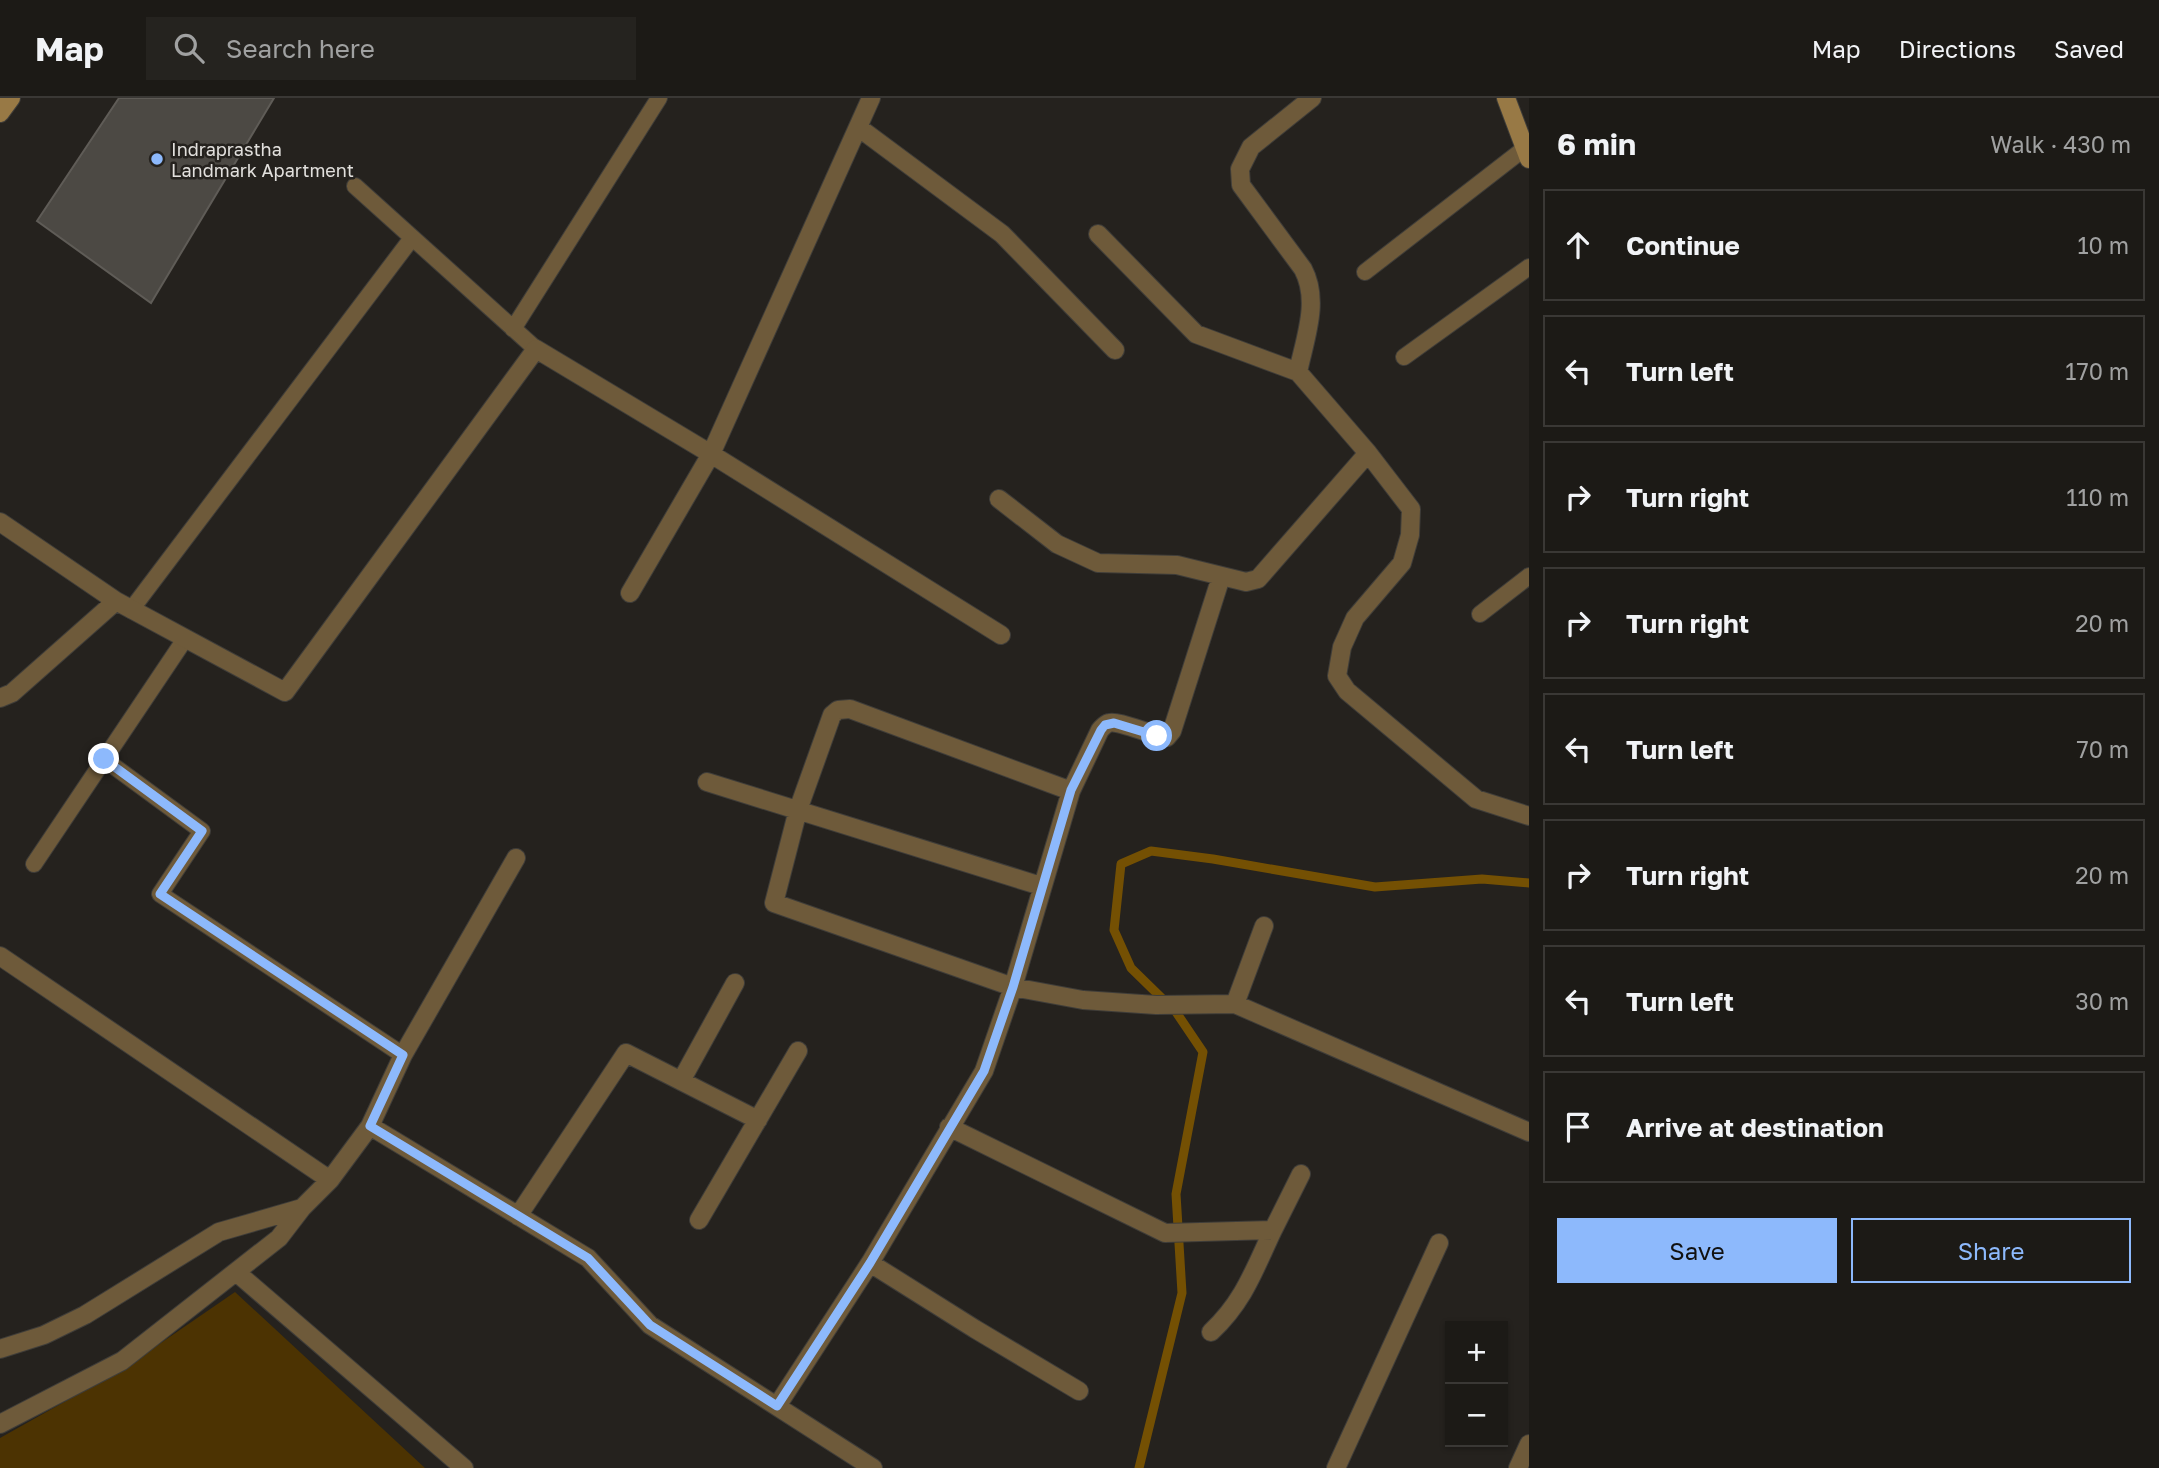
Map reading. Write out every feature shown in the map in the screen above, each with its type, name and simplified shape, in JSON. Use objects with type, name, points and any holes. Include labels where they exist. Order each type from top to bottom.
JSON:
[{"type":"street","points":[[0,113],[11,98]]},
{"type":"street","points":[[630,593],[712,454],[871,98]]},
{"type":"street","points":[[1298,372],[1312,299],[1310,283],[1241,185],[1240,169],[1251,146],[1312,98]]},
{"type":"street","points":[[1506,98],[1527,153]]},
{"type":"street","points":[[858,127],[1002,234],[1115,350]]},
{"type":"street","points":[[1098,234],[1196,334],[1298,372],[1368,453],[1411,509],[1410,535],[1402,563],[1355,618],[1342,647],[1336,676],[1347,691],[1476,799],[1529,816]]},
{"type":"street","points":[[0,522],[124,606],[285,692],[536,349],[712,454],[1001,635]]},
{"type":"street","points":[[999,499],[1057,544],[1098,563],[1177,565],[1246,582],[1258,579],[1368,453]]},
{"type":"street","points":[[777,1406],[870,1263],[984,1071],[1013,987],[1071,790],[1105,725],[1114,723],[1167,737],[1172,731],[1221,577]]},
{"type":"street","points":[[0,698],[12,693],[124,606]]},
{"type":"street","points":[[1071,790],[850,709],[838,710],[832,715],[798,810],[774,904],[1013,987],[1083,1000],[1156,1005],[1235,1004],[1529,1132]]},
{"type":"street","points":[[707,782],[1041,886]]},
{"type":"street","points":[[0,1424],[122,1360],[279,1238],[302,1208],[330,1180],[370,1126],[403,1055],[516,859]]},
{"type":"street","points":[[1235,1004],[1264,926]]},
{"type":"street","points":[[1,961],[330,1180]]},
{"type":"street","points":[[681,1081],[735,983]]},
{"type":"street","points":[[699,1220],[798,1051]]},
{"type":"street","points":[[518,1216],[626,1053],[758,1120]]},
{"type":"street","points":[[370,1126],[588,1258],[650,1325],[777,1406],[854,1463],[873,1468]]},
{"type":"street","points":[[949,1127],[1165,1233],[1273,1230]]},
{"type":"street","points":[[1210,1332],[1242,1296],[1301,1174]]},
{"type":"street","points":[[0,1349],[44,1335],[85,1315],[219,1232],[302,1208]]},
{"type":"street","points":[[1336,1468],[1439,1243]]},
{"type":"street","points":[[870,1263],[1079,1391]]},
{"type":"street","points":[[236,1272],[464,1468]]},
{"type":"street","points":[[1518,1468],[1529,1444]]},
{"type":"lane","points":[[513,329],[659,98]]},
{"type":"lane","points":[[1365,272],[1527,153]]},
{"type":"lane","points":[[355,186],[536,349]]},
{"type":"lane","points":[[124,606],[412,238]]},
{"type":"lane","points":[[1404,357],[1529,267]]},
{"type":"lane","points":[[1480,614],[1529,576]]},
{"type":"lane","points":[[34,864],[185,639]]},
{"type":"lane","points":[[104,759],[202,831],[160,894],[403,1055]]},
{"type":"shaded area","points":[[235,1292],[425,1468],[0,1468],[0,1438],[123,1369]]},
{"type":"building","name":"Indraprastha Landmark Apartment","points":[[119,98],[274,98],[151,303],[37,221]]},
{"type":"waterway","points":[[1139,1468],[1182,1293],[1176,1194],[1203,1052],[1176,1012],[1131,968],[1114,930],[1121,864],[1151,851],[1375,887],[1482,879],[1529,883]]},
{"type":"place","name":"Indraprastha Landmark Apartment","points":[[157,159]]},
{"type":"route","points":[[104,759],[202,831],[160,894],[403,1055],[370,1126],[588,1258],[650,1325],[777,1406],[870,1263],[984,1071],[1013,987],[1071,790],[1101,730],[1105,725],[1114,723],[1157,736]]}]
